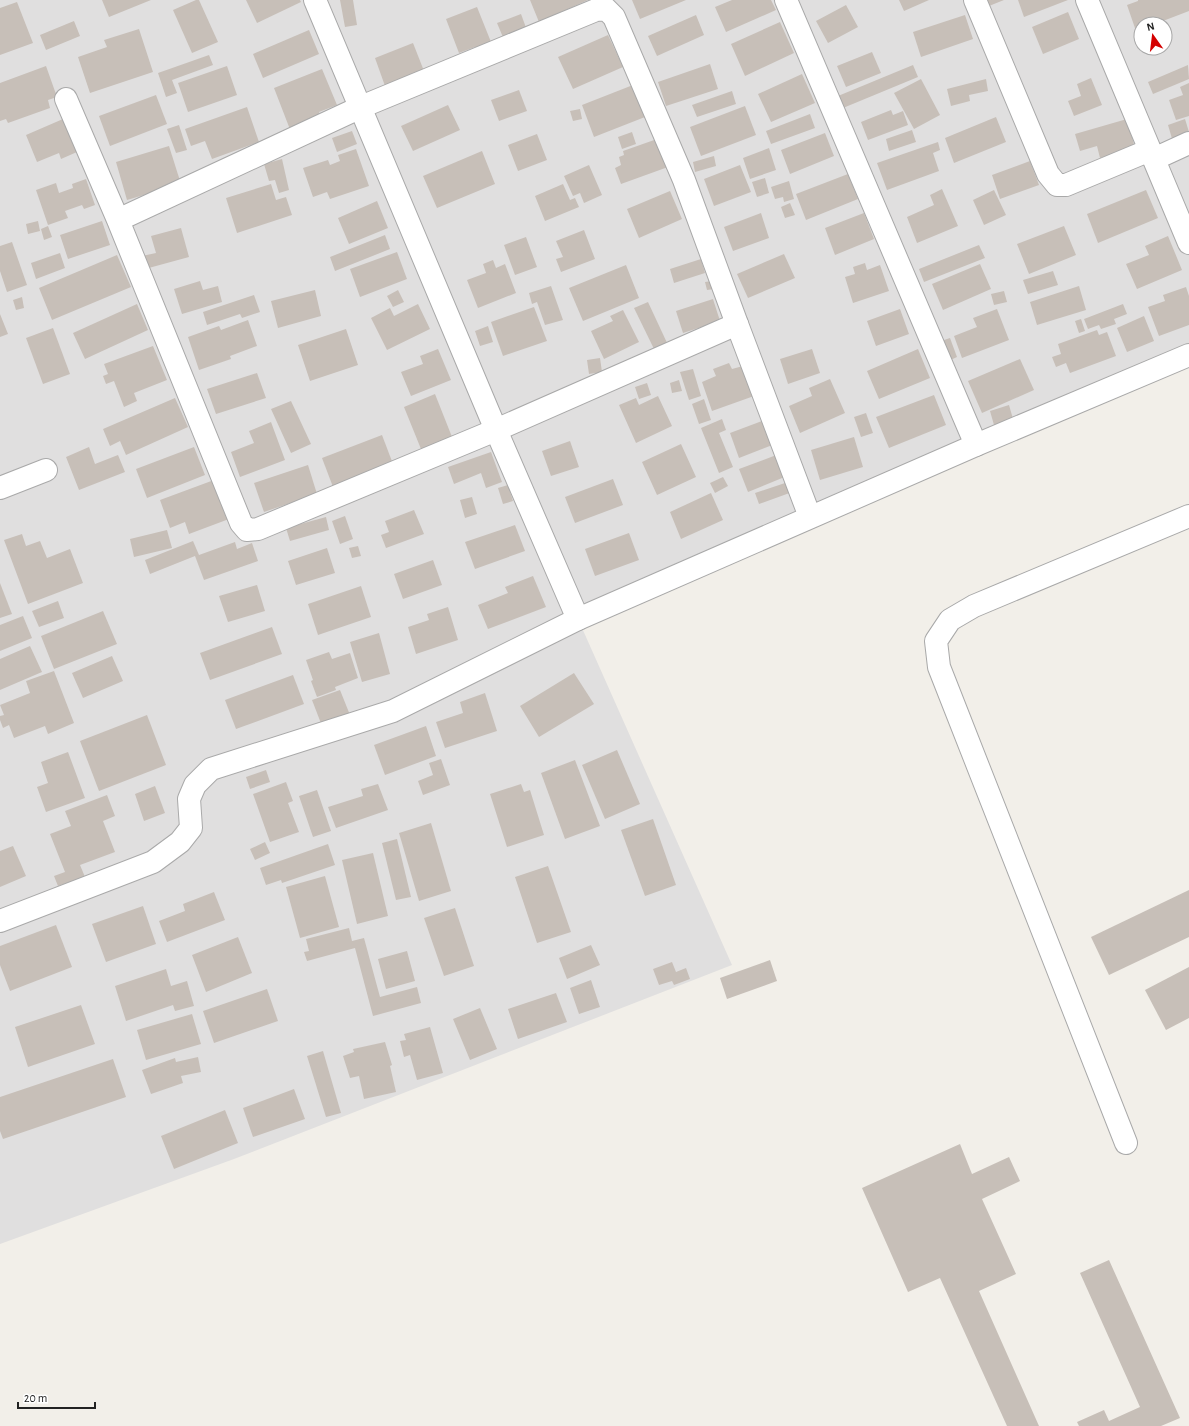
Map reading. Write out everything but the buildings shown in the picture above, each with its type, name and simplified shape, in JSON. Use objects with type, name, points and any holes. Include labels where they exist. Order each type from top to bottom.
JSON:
[{"type":"street","points":[[315,0],[496,430],[578,619]]},
{"type":"street","points":[[786,0],[976,445]]},
{"type":"street","points":[[975,0],[1048,174],[1056,185],[1066,185],[1189,143]]},
{"type":"street","points":[[1087,0],[1189,243]]},
{"type":"street","points":[[118,220],[361,107],[596,10],[606,9],[614,17],[684,180],[810,517]]},
{"type":"street","points":[[66,99],[118,220],[241,523],[247,530],[258,528],[496,430],[737,324]]},
{"type":"street","points":[[0,921],[153,862],[180,842],[191,828],[189,799],[195,785],[211,769],[393,711],[578,619],[976,445],[1189,355]]},
{"type":"street","points":[[0,488],[46,470]]},
{"type":"street","points":[[1126,1143],[939,667],[936,641],[950,620],[974,606],[1189,516]]},
{"type":"shaded area","points":[[0,0],[1189,0],[1189,347],[578,619],[732,965],[234,1159],[0,1244]]}]
